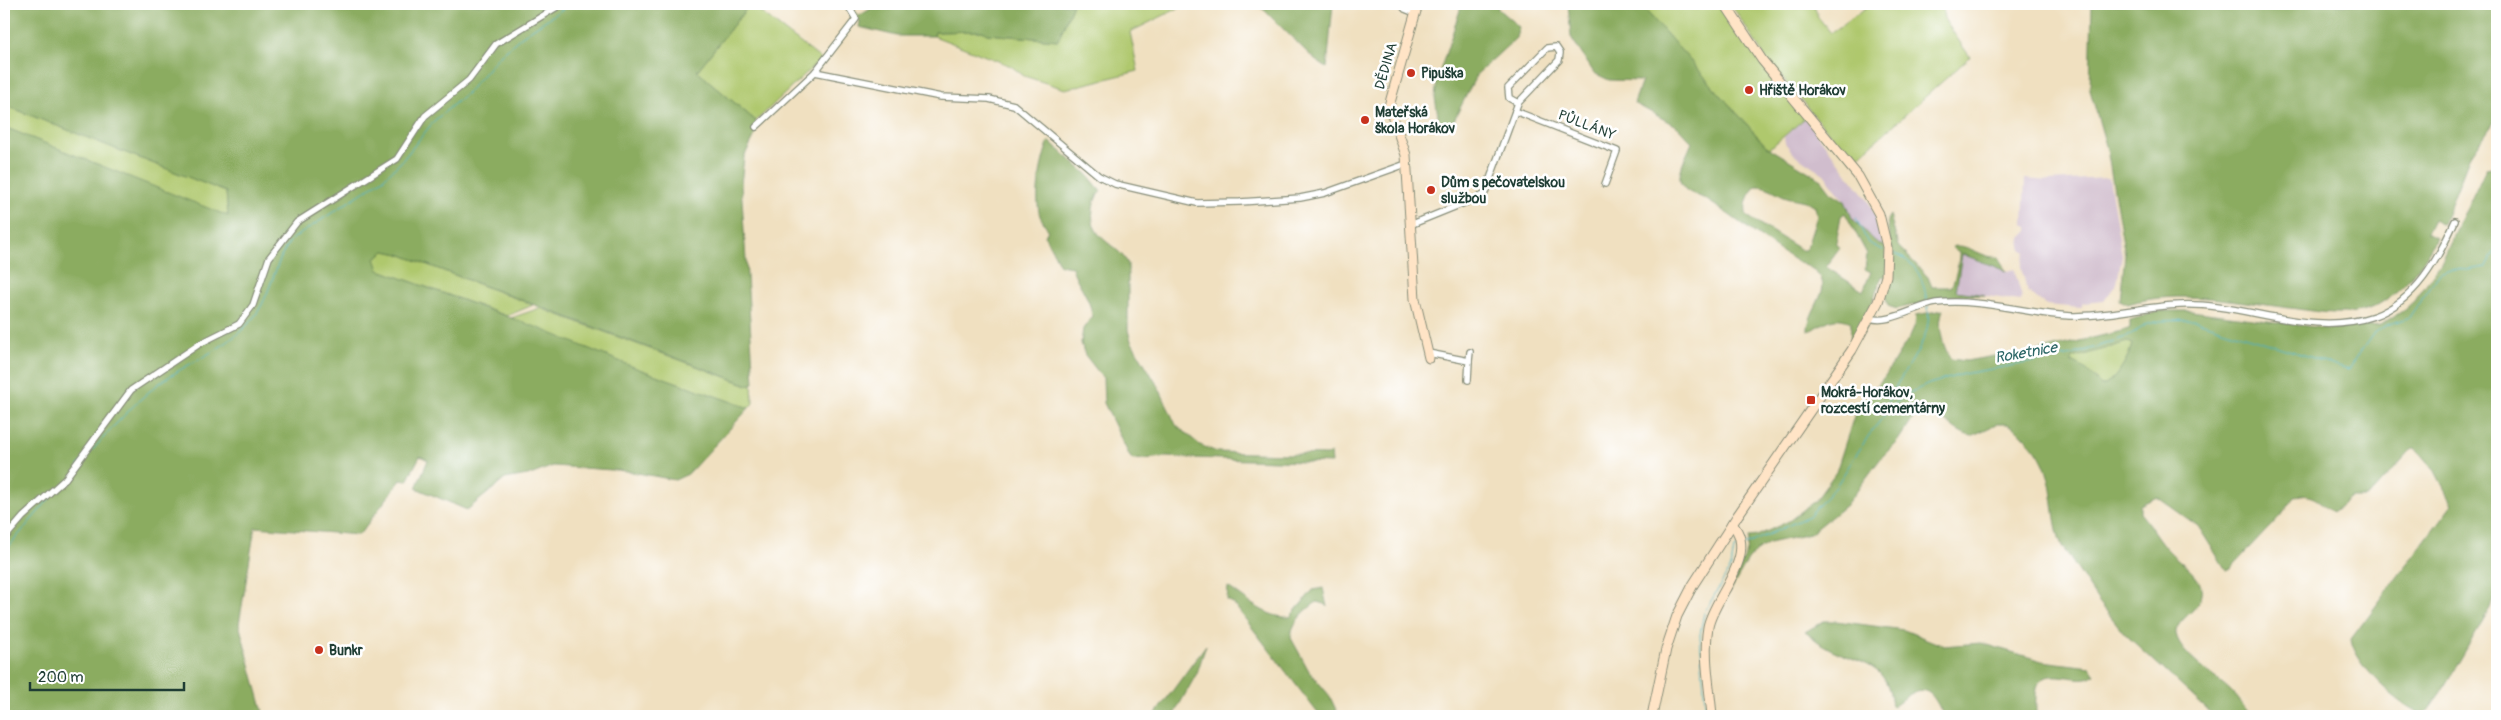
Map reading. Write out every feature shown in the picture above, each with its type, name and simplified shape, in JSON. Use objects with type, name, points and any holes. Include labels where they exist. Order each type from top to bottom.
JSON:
[{"type":"street","points":[[4,539],[23,517],[66,479],[131,390],[201,343],[239,324],[253,305],[270,258],[297,222],[397,159],[425,116],[469,80],[496,44],[562,4]]},
{"type":"street","points":[[756,127],[815,72],[856,19],[847,4]]},
{"type":"street","points":[[1401,4],[1405,9],[1416,8]]},
{"type":"street","points":[[1652,716],[1662,663],[1677,616],[1699,574],[1852,350],[1871,318],[1884,282],[1887,250],[1879,214],[1858,176],[1762,60],[1725,4]]},
{"type":"street","name":"DĚDINA","points":[[1406,164],[1406,156],[1389,106],[1416,8]]},
{"type":"street","points":[[1410,225],[1484,195],[1518,103],[1559,60],[1559,50],[1553,46],[1547,48],[1508,88],[1510,98],[1518,103]]},
{"type":"street","points":[[815,72],[941,97],[989,99],[1014,105],[1107,180],[1115,184],[1197,203],[1300,198],[1325,192],[1406,164],[1416,298],[1429,356],[1469,362]]},
{"type":"street","name":"PŮLLÁNY","points":[[1515,111],[1617,151],[1605,184]]},
{"type":"street","points":[[1871,318],[1882,320],[1933,304],[1979,303],[2077,316],[2196,304],[2311,322],[2353,321],[2387,310],[2408,294],[2430,268],[2454,221]]},
{"type":"street","points":[[1468,380],[1470,352]]},
{"type":"street","points":[[1712,716],[1707,651],[1708,626],[1736,569],[1740,546],[1737,530],[1732,524]]},
{"type":"shaded area","points":[[1805,118],[1867,199],[1877,218],[1883,246],[1872,239],[1852,218],[1845,201],[1824,174],[1794,154],[1785,143],[1784,137]]},
{"type":"shaded area","points":[[2109,178],[2122,256],[2117,283],[2104,301],[2083,303],[2081,308],[2046,305],[2028,292],[2021,268],[2025,252],[2020,248],[2021,238],[2028,231],[2028,226],[2023,224],[2025,179],[2049,181]]},
{"type":"shaded area","points":[[1962,254],[2007,271],[2014,269],[2022,297],[2020,301],[1955,291]]},
{"type":"green space","points":[[4,4],[750,4],[697,71],[756,121],[754,137],[744,157],[741,184],[754,383],[748,385],[399,254],[385,251],[375,258],[379,270],[536,327],[636,368],[749,408],[688,474],[675,480],[627,471],[553,466],[533,474],[505,479],[467,510],[416,488],[428,460],[420,456],[407,481],[401,480],[359,535],[255,527],[239,624],[264,716],[4,716],[4,127],[228,216],[226,192],[4,105]]},
{"type":"green space","points":[[750,4],[821,59],[756,121],[697,71]]},
{"type":"green space","points":[[849,4],[859,16],[872,8],[869,4],[1073,4],[1058,40],[987,34],[983,31],[935,32],[934,36],[897,36],[859,27],[860,21],[851,13]]},
{"type":"green space","points":[[1073,4],[1187,4],[1130,32],[1138,71],[1065,89],[1024,76],[1011,66],[934,36],[935,32],[982,31],[987,34],[1058,40]]},
{"type":"green space","points":[[1255,4],[1333,4],[1327,68],[1315,60],[1264,10]]},
{"type":"green space","points":[[1462,4],[1497,4],[1498,9],[1519,27],[1516,38],[1477,74],[1452,124],[1439,121],[1435,98],[1437,80]]},
{"type":"green space","points":[[1568,4],[1640,4],[1766,146],[1822,180],[1831,192],[1845,201],[1852,218],[1872,239],[1883,246],[1890,243],[1887,220],[1890,215],[1898,246],[1928,277],[1932,287],[1951,287],[1953,284],[1959,252],[1952,247],[1969,248],[1986,256],[1998,257],[2006,271],[1962,254],[1956,291],[1985,295],[1951,296],[1897,309],[1888,306],[1885,295],[1888,278],[1882,276],[1872,303],[1850,346],[1851,322],[1833,319],[1808,331],[1810,318],[1822,292],[1822,281],[1818,274],[1811,268],[1785,254],[1707,200],[1684,188],[1680,175],[1692,142],[1678,127],[1634,103],[1642,81],[1609,80],[1594,73],[1571,37]],"holes":[[[1757,186],[1768,188],[1784,196],[1808,202],[1815,206],[1817,216],[1806,250],[1801,250],[1747,216],[1747,200]],[[1845,213],[1867,254],[1865,269],[1871,272],[1863,291],[1826,267],[1840,248],[1836,243],[1841,216]]]},
{"type":"green space","name":"Hřiště Horákov","points":[[1640,4],[1721,4],[1805,118],[1770,148],[1766,146]]},
{"type":"green space","points":[[1731,4],[1814,4],[1818,17],[1831,33],[1871,4],[1942,4],[1944,19],[1970,57],[1853,161],[1766,59]]},
{"type":"green space","points":[[2092,4],[2497,4],[2497,118],[2469,158],[2443,224],[2433,219],[2426,233],[2436,238],[2423,260],[2396,292],[2374,307],[2362,311],[2335,313],[2230,300],[2188,297],[2167,297],[2128,304],[2120,300],[2125,255],[2107,149],[2090,90]]},
{"type":"green space","points":[[4,105],[226,192],[228,217],[4,127]]},
{"type":"green space","points":[[1049,141],[1087,174],[1101,191],[1093,209],[1093,220],[1099,235],[1118,251],[1128,264],[1128,330],[1131,341],[1159,388],[1176,425],[1200,445],[1217,452],[1327,455],[1331,453],[1332,463],[1165,457],[1133,460],[1130,457],[1104,403],[1103,378],[1085,355],[1081,343],[1083,329],[1092,316],[1089,302],[1072,267],[1060,265],[1045,236],[1048,230],[1038,208],[1038,189],[1043,158]]},
{"type":"green space","points":[[2497,166],[2497,596],[2441,693],[2427,712],[2423,714],[2413,710],[2391,694],[2361,661],[2351,639],[2452,504],[2435,471],[2415,448],[2410,451],[2371,494],[2366,497],[2352,497],[2332,513],[2324,505],[2311,497],[2295,496],[2281,515],[2229,570],[2226,570],[2198,526],[2157,497],[2140,505],[2140,513],[2162,543],[2190,570],[2200,584],[2199,600],[2177,628],[2176,635],[2179,643],[2192,659],[2232,692],[2251,716],[2214,716],[2125,634],[2099,602],[2062,546],[2048,476],[2036,450],[2015,428],[2007,424],[1997,424],[1971,436],[1964,434],[1931,414],[1915,415],[1897,442],[1881,458],[1846,505],[1810,534],[1769,543],[1756,551],[1748,560],[1729,593],[1747,551],[1749,537],[1757,536],[1789,521],[1816,500],[1836,472],[1856,410],[1885,376],[1910,336],[1915,325],[1916,315],[1943,310],[1940,322],[1945,348],[1951,359],[1966,361],[1994,356],[2012,357],[2126,330],[2130,328],[2130,320],[2160,311],[2191,311],[2330,329],[2381,325],[2414,301],[2441,263],[2486,168]],"holes":[[[2127,342],[2132,344],[2122,367],[2114,378],[2105,385],[2101,385],[2087,370],[2071,362],[2073,358]]]},
{"type":"green space","points":[[385,251],[399,254],[533,305],[507,316],[379,270],[374,258]]},
{"type":"green space","points":[[540,308],[747,385],[752,384],[753,403],[749,408],[636,368],[511,318]]},
{"type":"green space","points":[[2127,342],[2132,344],[2125,361],[2114,378],[2105,385],[2100,385],[2095,377],[2071,362],[2073,358]]},
{"type":"green space","points":[[1228,587],[1265,612],[1281,617],[1290,617],[1313,590],[1323,588],[1327,607],[1317,602],[1308,609],[1293,627],[1291,638],[1309,671],[1329,695],[1339,716],[1320,716],[1233,603],[1227,600]]},
{"type":"green space","points":[[1824,621],[1904,630],[1944,646],[1981,643],[2042,661],[2090,667],[2095,674],[2089,678],[2047,677],[2041,681],[2036,691],[2036,716],[1944,716],[1932,696],[1924,691],[1912,693],[1892,707],[1886,682],[1880,674],[1863,663],[1827,647],[1805,632]]},
{"type":"green space","points":[[1206,645],[1197,673],[1173,716],[1154,716]]},
{"type":"waterway","points":[[78,466],[146,394],[168,377],[227,342],[248,324],[262,305],[291,240],[383,179],[401,162],[434,121],[467,93],[499,56],[522,36],[570,4]]},
{"type":"waterway","points":[[1856,218],[1868,243],[1883,250]]},
{"type":"waterway","name":"Roketnice","points":[[1743,546],[1809,516],[1836,486],[1869,435],[1890,408],[1907,394],[1929,384],[1963,374],[2072,355],[2126,337],[2148,324],[2160,321],[2194,320],[2348,369],[2373,334],[2383,327],[2409,317],[2440,273],[2450,269],[2467,270],[2486,267],[2497,248]]},
{"type":"waterway","points":[[1892,253],[1913,266],[1921,278],[1927,302]]},
{"type":"waterway","points":[[1884,413],[1893,391],[1919,349],[1927,329],[1929,318],[1928,306]]},
{"type":"waterway","points":[[4,552],[55,492]]},
{"type":"waterway","name":"Roketnice","points":[[1706,716],[1700,635],[1704,613],[1731,567],[1734,549],[1737,547]]},
{"type":"place","name":"Pipuška","points":[[1411,73]]},
{"type":"place","name":"Hřiště Horákov","points":[[1749,90]]},
{"type":"place","name":"Mateřská škola Horákov","points":[[1365,120]]},
{"type":"place","name":"Dům s pečovatelskou službou","points":[[1431,190]]},
{"type":"place","name":"Mokrá-Horákov, rozcestí cementárny","points":[[1811,400]]},
{"type":"place","name":"Bunkr","points":[[319,650]]}]
